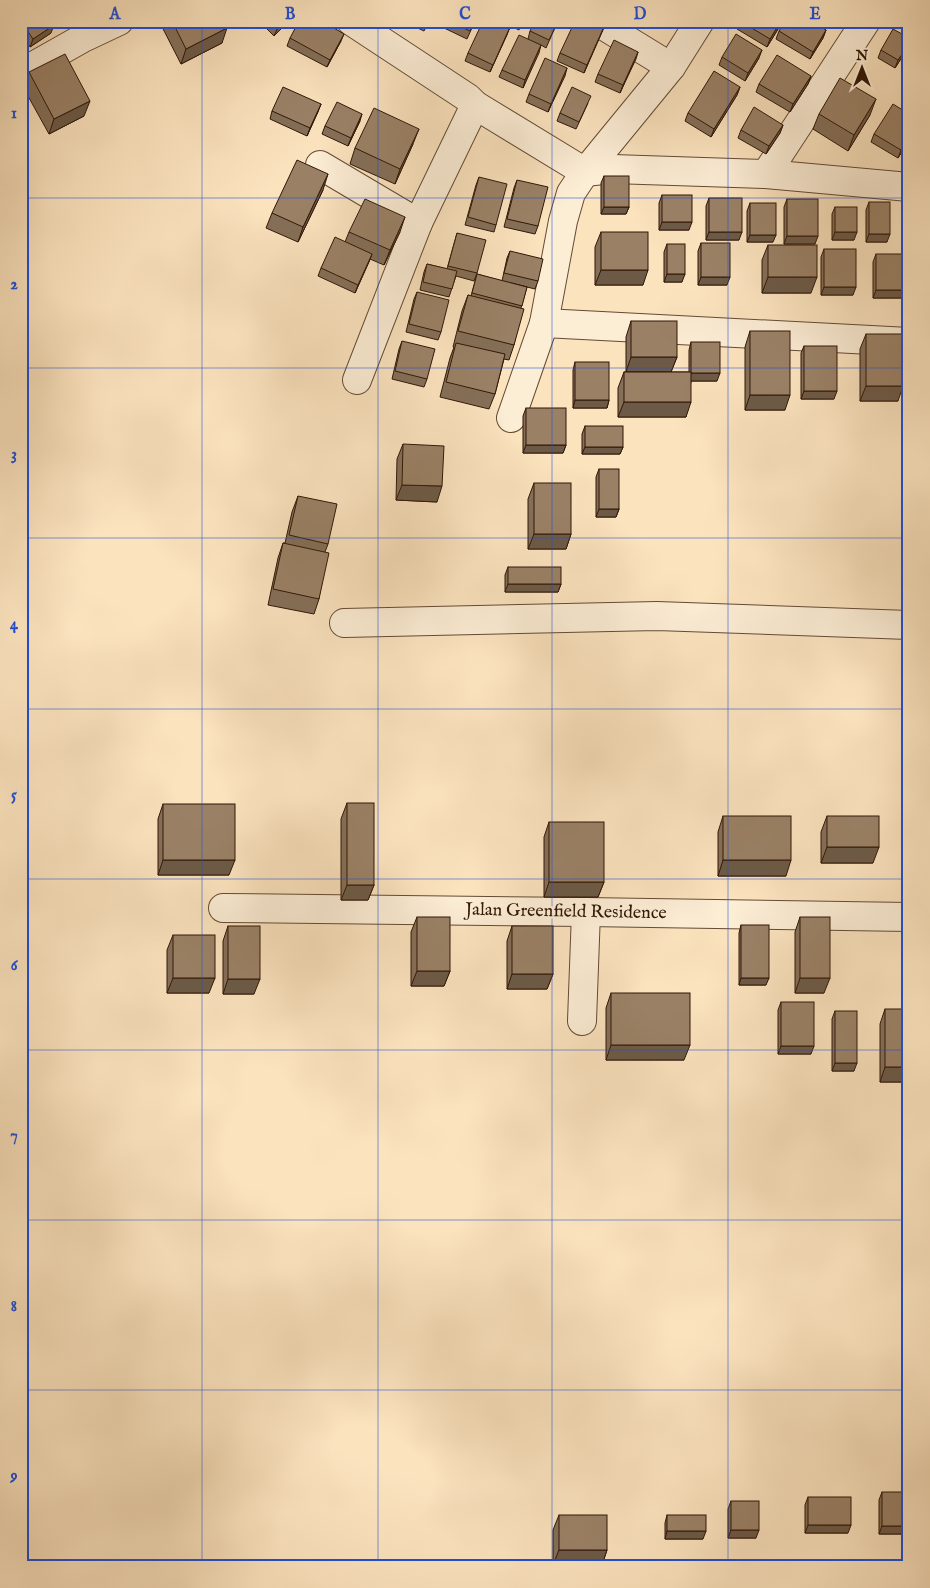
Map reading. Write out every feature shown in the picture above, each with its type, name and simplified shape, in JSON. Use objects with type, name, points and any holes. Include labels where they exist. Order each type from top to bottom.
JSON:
[{"type":"street","points":[[21,73],[77,30],[119,21]]},
{"type":"street","points":[[351,21],[468,98],[475,105],[585,172],[613,168],[766,174],[909,187]]},
{"type":"street","points":[[596,21],[671,67]]},
{"type":"street","points":[[512,418],[544,323],[563,221],[571,193],[585,172],[671,67],[700,21]]},
{"type":"street","points":[[766,174],[866,21]]},
{"type":"street","points":[[357,380],[418,223],[475,105]]},
{"type":"street","points":[[320,165],[418,223]]},
{"type":"street","points":[[544,323],[909,342]]},
{"type":"street","points":[[344,623],[656,616],[909,625]]},
{"type":"street","name":"Jalan Greenfield Residence","points":[[223,908],[909,917]]},
{"type":"street","points":[[582,1021],[586,912]]},
{"type":"building","points":[[21,21],[51,21],[54,25],[33,39]]},
{"type":"building","points":[[172,21],[224,21],[227,28],[186,49]]},
{"type":"building","points":[[270,21],[284,21],[277,29]]},
{"type":"building","points":[[299,21],[322,21],[344,34],[330,60],[290,38]]},
{"type":"building","points":[[449,21],[474,21],[470,31]]},
{"type":"building","points":[[483,21],[496,21],[510,27],[493,65],[468,53]]},
{"type":"building","points":[[535,21],[558,21],[549,40],[530,31]]},
{"type":"building","points":[[575,21],[606,22],[587,65],[560,53]]},
{"type":"building","points":[[740,21],[781,21],[770,39]]},
{"type":"building","points":[[785,21],[811,21],[826,30],[813,52],[779,31]]},
{"type":"building","points":[[893,29],[909,38],[909,44],[898,60],[881,50]]},
{"type":"building","points":[[736,34],[762,50],[748,73],[722,57]]},
{"type":"building","points":[[519,35],[541,45],[525,80],[502,70]]},
{"type":"building","points":[[614,40],[638,52],[623,85],[598,74]]},
{"type":"building","points":[[65,54],[90,101],[54,119],[29,72]]},
{"type":"building","points":[[777,55],[811,76],[793,104],[759,84]]},
{"type":"building","points":[[545,58],[567,68],[551,104],[529,94]]},
{"type":"building","points":[[714,71],[740,87],[714,129],[688,113]]},
{"type":"building","points":[[840,78],[876,99],[854,135],[819,114]]},
{"type":"building","points":[[283,87],[321,104],[310,128],[272,111]]},
{"type":"building","points":[[572,87],[591,96],[579,122],[560,113]]},
{"type":"building","points":[[337,102],[362,114],[351,138],[325,126]]},
{"type":"building","points":[[893,104],[909,114],[909,137],[901,150],[874,134]]},
{"type":"building","points":[[754,107],[783,125],[769,146],[741,130]]},
{"type":"building","points":[[374,108],[419,129],[400,169],[355,148]]},
{"type":"building","points":[[297,160],[328,174],[303,227],[272,213]]},
{"type":"building","points":[[604,176],[629,176],[629,207],[604,207]]},
{"type":"building","points":[[479,177],[507,184],[496,225],[468,217]]},
{"type":"building","points":[[517,180],[548,187],[538,226],[507,219]]},
{"type":"building","points":[[662,195],[692,195],[692,222],[662,222]]},
{"type":"building","points":[[709,198],[742,198],[742,232],[709,232]]},
{"type":"building","points":[[365,199],[405,217],[390,250],[349,232]]},
{"type":"building","points":[[787,199],[818,199],[818,236],[787,236]]},
{"type":"building","points":[[869,202],[890,202],[890,234],[869,234]]},
{"type":"building","points":[[750,203],[776,203],[776,235],[750,235]]},
{"type":"building","points":[[835,207],[857,207],[857,232],[835,232]]},
{"type":"building","points":[[601,232],[648,232],[648,270],[601,270]]},
{"type":"building","points":[[457,233],[486,240],[477,273],[448,266]]},
{"type":"building","points":[[335,237],[372,254],[358,285],[321,268]]},
{"type":"building","points":[[701,243],[730,243],[730,277],[701,277]]},
{"type":"building","points":[[667,244],[685,244],[685,274],[667,274]]},
{"type":"building","points":[[768,245],[817,245],[817,277],[768,277]]},
{"type":"building","points":[[824,249],[856,249],[856,287],[824,287]]},
{"type":"building","points":[[510,251],[543,259],[538,281],[504,273]]},
{"type":"building","points":[[876,254],[908,254],[908,290],[876,290]]},
{"type":"building","points":[[427,264],[457,271],[452,289],[423,282]]},
{"type":"building","points":[[477,274],[527,287],[522,306],[472,293]]},
{"type":"building","points":[[417,292],[449,300],[441,332],[409,324]]},
{"type":"building","points":[[468,295],[524,309],[514,345],[458,331]]},
{"type":"building","points":[[631,321],[677,321],[677,357],[631,357]]},
{"type":"building","points":[[750,331],[790,331],[790,395],[750,395]]},
{"type":"building","points":[[866,334],[903,334],[903,386],[866,386]]},
{"type":"building","points":[[402,341],[435,349],[427,379],[395,371]]},
{"type":"building","points":[[691,342],[720,342],[720,373],[691,373]]},
{"type":"building","points":[[456,343],[505,354],[495,394],[446,382]]},
{"type":"building","points":[[804,346],[837,346],[837,391],[804,391]]},
{"type":"building","points":[[575,362],[609,362],[609,400],[575,400]]},
{"type":"building","points":[[624,372],[691,372],[691,402],[624,402]]},
{"type":"building","points":[[526,408],[566,408],[566,445],[526,445]]},
{"type":"building","points":[[585,426],[623,426],[623,447],[585,447]]},
{"type":"building","points":[[403,444],[444,446],[442,486],[402,485]]},
{"type":"building","points":[[599,469],[619,469],[619,509],[599,509]]},
{"type":"building","points":[[534,483],[571,483],[571,534],[534,534]]},
{"type":"building","points":[[298,496],[337,504],[328,544],[289,535]]},
{"type":"building","points":[[283,543],[329,553],[319,599],[273,589]]},
{"type":"building","points":[[508,567],[561,567],[561,584],[508,584]]},
{"type":"building","points":[[347,803],[374,803],[374,885],[347,885]]},
{"type":"building","points":[[163,804],[235,804],[235,860],[163,860]]},
{"type":"building","points":[[723,816],[791,816],[791,860],[723,860]]},
{"type":"building","points":[[827,816],[879,816],[879,847],[827,847]]},
{"type":"building","points":[[549,822],[604,822],[604,882],[549,882]]},
{"type":"building","points":[[417,917],[450,917],[450,971],[417,971]]},
{"type":"building","points":[[800,917],[830,917],[830,978],[800,978]]},
{"type":"building","points":[[741,925],[769,925],[769,978],[741,978]]},
{"type":"building","points":[[228,926],[260,926],[260,979],[228,979]]},
{"type":"building","points":[[512,926],[553,926],[553,974],[512,974]]},
{"type":"building","points":[[173,935],[215,935],[215,978],[173,978]]},
{"type":"building","points":[[611,993],[690,993],[690,1045],[611,1045]]},
{"type":"building","points":[[781,1002],[814,1002],[814,1046],[781,1046]]},
{"type":"building","points":[[885,1009],[909,1009],[909,1067],[885,1067]]},
{"type":"building","points":[[835,1011],[857,1011],[857,1063],[835,1063]]},
{"type":"building","points":[[882,1492],[909,1492],[909,1526],[882,1526]]},
{"type":"building","points":[[808,1497],[851,1497],[851,1525],[808,1525]]},
{"type":"building","points":[[731,1501],[759,1501],[759,1530],[731,1530]]},
{"type":"building","points":[[559,1515],[607,1515],[607,1550],[559,1550]]},
{"type":"building","points":[[667,1515],[706,1515],[706,1531],[667,1531]]}]
